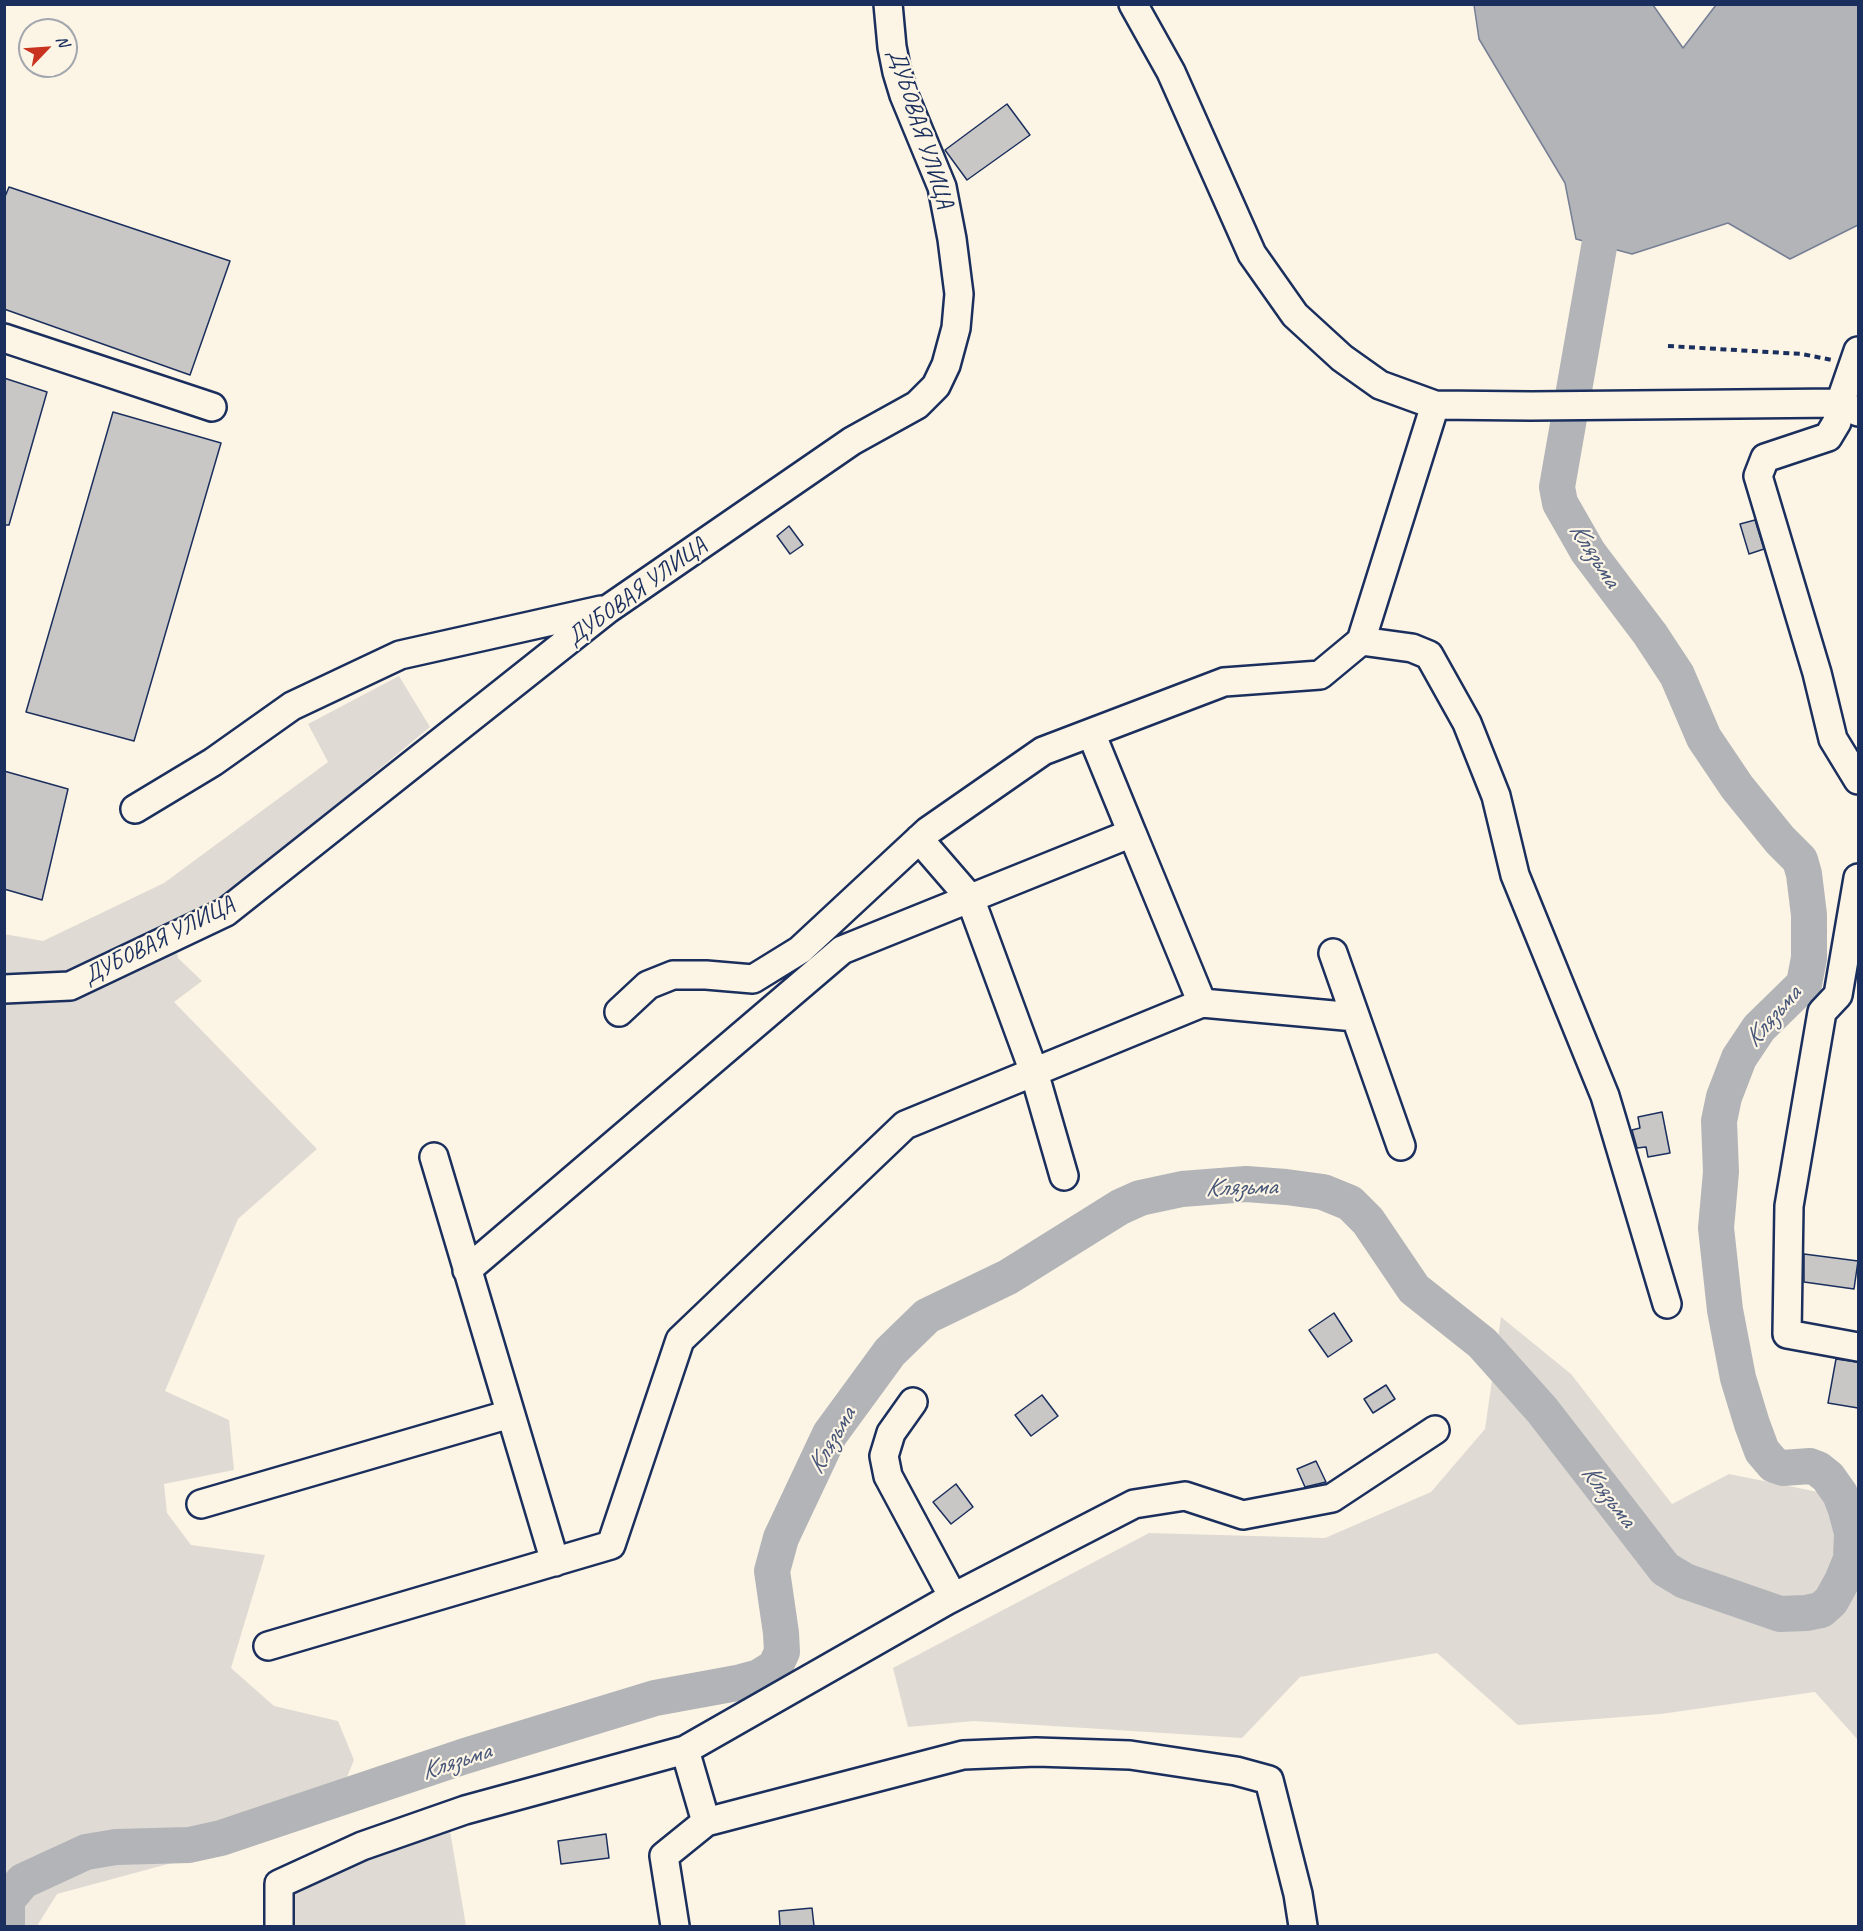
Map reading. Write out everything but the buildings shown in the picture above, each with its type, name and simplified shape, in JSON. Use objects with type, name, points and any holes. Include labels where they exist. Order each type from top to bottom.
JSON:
[{"type":"street","name":"ДУБОВАЯ УЛИЦА","points":[[4,989],[70,986],[226,912],[609,609],[852,441],[917,405],[936,386],[946,365],[956,328],[959,294],[942,187],[904,95],[897,72],[888,4]]},
{"type":"street","points":[[1133,4],[1171,72],[1252,254],[1295,315],[1342,358],[1380,385],[1435,405],[1849,407]]},
{"type":"street","points":[[4,338],[212,407]]},
{"type":"street","points":[[1857,360],[1849,407],[1828,437],[1765,458],[1758,476],[1817,673],[1833,739],[1858,780]]},
{"type":"street","points":[[619,1012],[648,985],[673,975],[706,975],[753,980],[800,950],[928,831],[1043,751],[1224,682],[1320,675],[1361,641],[1435,405]]},
{"type":"street","points":[[135,809],[213,762],[292,706],[400,655],[609,609]]},
{"type":"street","points":[[1361,641],[1412,648],[1429,655],[1467,723],[1496,796],[1515,875],[1605,1096],[1667,1304]]},
{"type":"street","points":[[1091,733],[1202,1003]]},
{"type":"street","points":[[467,1270],[842,950],[1132,833]]},
{"type":"street","points":[[919,839],[970,898],[1034,1072],[1064,1176]]},
{"type":"street","points":[[1858,878],[1838,995],[1822,1012],[1789,1206],[1787,1334],[1858,1347]]},
{"type":"street","points":[[1333,953],[1401,1146]]},
{"type":"street","points":[[268,1646],[611,1545],[680,1340],[905,1125],[1202,1003],[1355,1017]]},
{"type":"street","points":[[434,1158],[555,1562]]},
{"type":"street","points":[[913,1402],[891,1433],[884,1456],[888,1476],[953,1597]]},
{"type":"street","points":[[201,1504],[510,1414]]},
{"type":"street","points":[[279,1926],[279,1884],[362,1846],[465,1810],[684,1750],[953,1597],[1134,1504],[1185,1496],[1243,1515],[1332,1498],[1435,1430]]},
{"type":"street","points":[[684,1750],[706,1822]]},
{"type":"street","points":[[675,1926],[664,1856],[706,1822],[963,1755],[1036,1752],[1130,1755],[1236,1770],[1269,1780],[1298,1894],[1303,1926]]},
{"type":"path","points":[[1668,346],[1802,354],[1857,360]]},
{"type":"shaded area","points":[[1474,5],[1653,5],[1683,48],[1716,5],[1858,5],[1858,225],[1790,259],[1728,223],[1632,254],[1576,239],[1565,183],[1479,39]]},
{"type":"shaded area","points":[[399,676],[430,727],[218,903],[172,927],[178,958],[202,981],[174,1002],[317,1149],[238,1219],[165,1391],[229,1420],[234,1470],[164,1484],[167,1513],[191,1545],[265,1555],[231,1668],[274,1706],[338,1721],[354,1760],[347,1777],[316,1824],[57,1894],[37,1926],[4,1926],[4,934],[43,941],[164,883],[328,762],[308,724]]},
{"type":"shaded area","points":[[1501,1317],[1571,1374],[1672,1504],[1729,1474],[1858,1500],[1858,1740],[1815,1692],[1661,1714],[1518,1725],[1437,1653],[1300,1677],[1242,1738],[974,1721],[908,1727],[893,1668],[1149,1533],[1325,1538],[1431,1492],[1485,1429]]},
{"type":"shaded area","points":[[446,1807],[466,1926],[290,1926],[293,1872]]},
{"type":"waterway","name":"Клязьма","points":[[7,1926],[7,1900],[23,1881],[86,1852],[116,1847],[189,1845],[221,1838],[465,1756],[655,1698],[759,1677],[775,1667],[782,1652],[772,1571],[781,1538],[830,1434],[890,1352],[927,1316],[1008,1277],[1120,1207],[1140,1198],[1182,1189],[1246,1184],[1286,1187],[1323,1192],[1350,1203],[1368,1221],[1414,1289],[1482,1343],[1542,1410],[1665,1569],[1685,1581],[1780,1614],[1821,1610],[1831,1601],[1851,1559],[1852,1533],[1846,1510],[1840,1494],[1828,1477],[1818,1469],[1810,1466],[1783,1468],[1774,1465],[1762,1451],[1738,1378],[1725,1310],[1716,1228],[1721,1172],[1719,1121],[1724,1097],[1739,1058],[1759,1028],[1804,984],[1809,958],[1809,915],[1804,874],[1800,860],[1780,840],[1737,787],[1704,738],[1677,675],[1650,634],[1588,552],[1560,503],[1557,487],[1608,196]]}]
